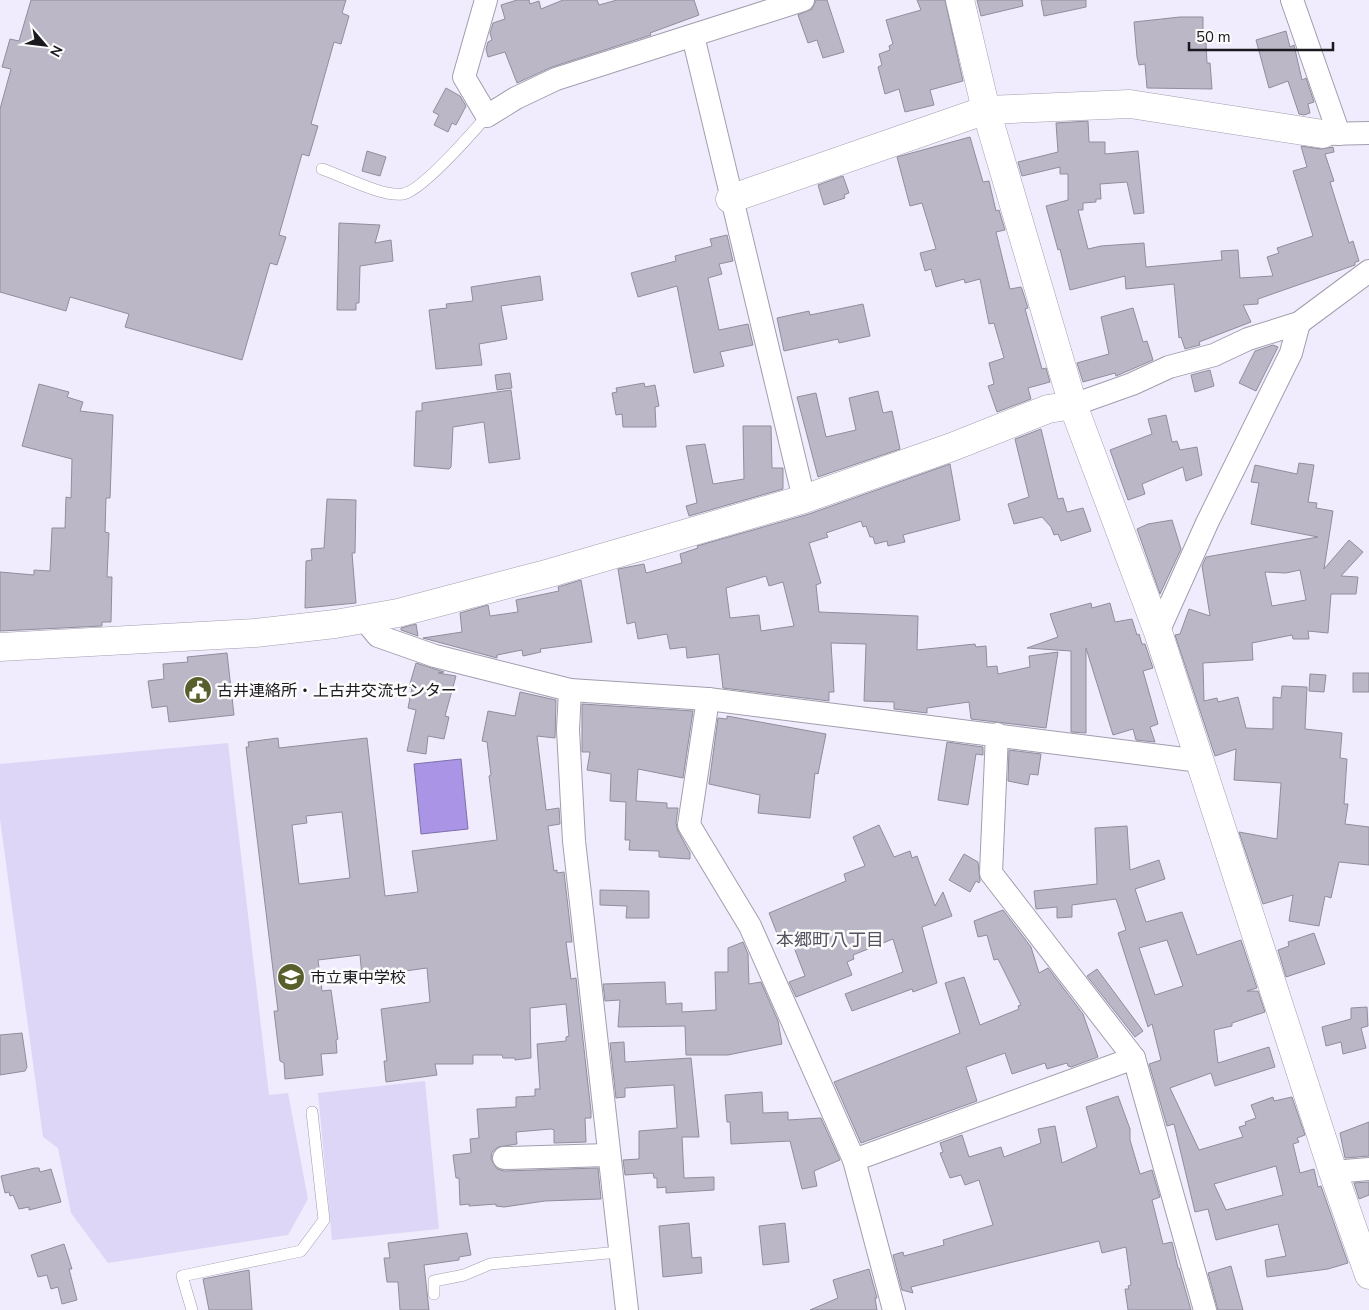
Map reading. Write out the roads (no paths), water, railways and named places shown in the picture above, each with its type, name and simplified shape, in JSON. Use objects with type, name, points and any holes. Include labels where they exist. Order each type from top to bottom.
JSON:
[{"type":"street","points":[[486,0],[464,77],[487,116],[516,98],[556,79],[803,0]]},
{"type":"street","points":[[960,0],[986,110],[1073,405],[1158,632],[1333,1172],[1369,1275]]},
{"type":"street","points":[[1292,0],[1331,134]]},
{"type":"street","points":[[693,36],[730,199],[804,499]]},
{"type":"street","points":[[730,199],[986,110],[1130,104],[1331,134],[1369,133]]},
{"type":"street","points":[[0,647],[255,633],[364,619],[398,613],[550,573],[804,499],[1048,409],[1073,405],[1132,384],[1168,367],[1214,355],[1248,339],[1299,322],[1369,270]]},
{"type":"street","points":[[1158,632],[1207,523],[1291,353],[1299,322]]},
{"type":"street","points":[[364,619],[378,636],[434,656],[570,690],[708,699],[998,734],[1200,761]]},
{"type":"street","points":[[570,690],[568,730],[574,841],[627,1310]]},
{"type":"street","points":[[708,699],[689,825],[750,926],[854,1160],[894,1310]]},
{"type":"street","points":[[998,734],[991,873],[1134,1058],[1205,1310]]},
{"type":"street","points":[[854,1160],[1134,1058]]},
{"type":"street","points":[[504,1158],[608,1155]]},
{"type":"street","points":[[1333,1172],[1369,1169]]},
{"type":"lane","points":[[322,169],[387,193],[404,194],[434,173],[487,116]]},
{"type":"lane","points":[[192,1310],[182,1276],[301,1251],[324,1220],[312,1112]]},
{"type":"lane","points":[[434,1294],[434,1280],[464,1275],[490,1264],[619,1252]]},
{"type":"place","name":"古井連絡所・上古井交流センター","points":[[198,690]]},
{"type":"place","name":"市立東中学校","points":[[291,977]]},
{"type":"district","name":"本郷町八丁目","points":[[830,940]]}]
